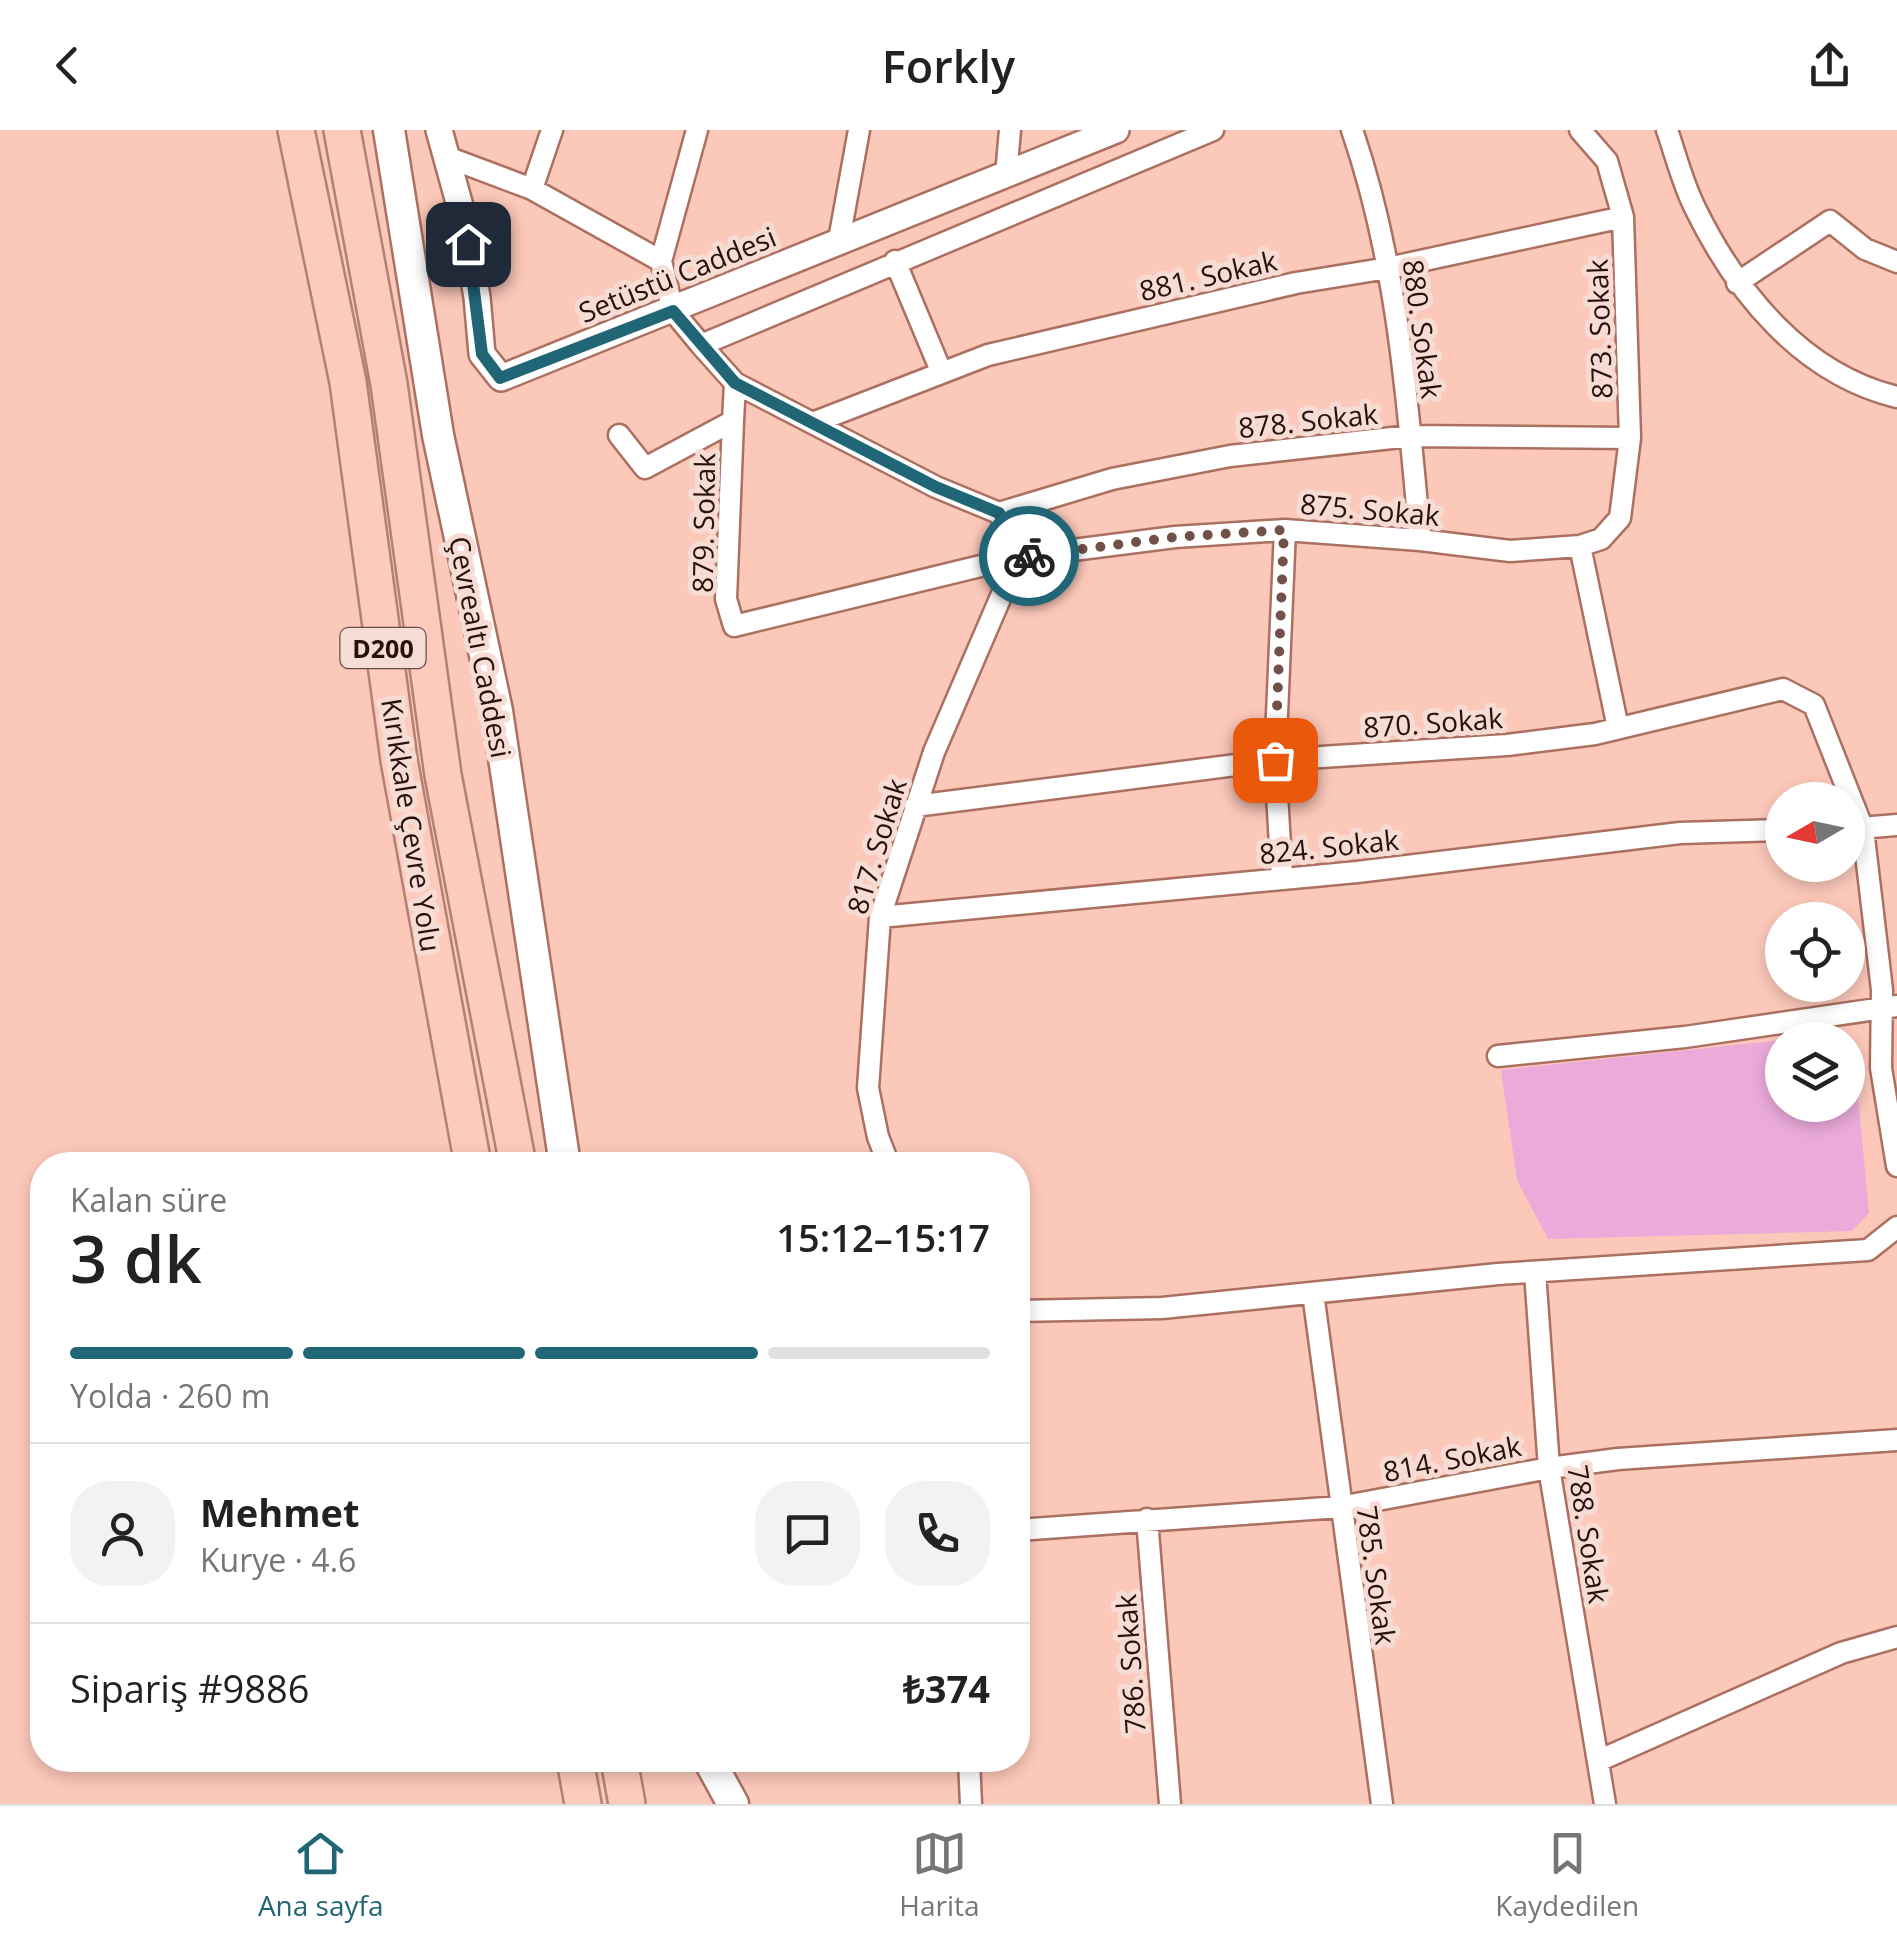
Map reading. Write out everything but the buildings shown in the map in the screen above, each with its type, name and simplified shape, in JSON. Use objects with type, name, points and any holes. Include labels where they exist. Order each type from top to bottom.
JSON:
[{"type":"highway","name":"Kırıkkale Çevre Yolu","points":[[296,130],[348,382],[399,760],[472,1152]]},
{"type":"highway","name":"Kırıkkale Çevre Yolu","points":[[342,130],[387,370],[443,775],[516,1152]]},
{"type":"highway","points":[[577,1772],[583,1804]]},
{"type":"highway","points":[[621,1772],[627,1804]]},
{"type":"main road","name":"Çevrealtı Caddesi","points":[[389,130],[438,435],[497,711],[562,1152]]},
{"type":"main road","points":[[716,1772],[733,1804]]},
{"type":"street","name":"Setüstü Caddesi","points":[[439,130],[469,249],[482,354],[500,378],[1116,130]]},
{"type":"street","points":[[532,189],[552,130]]},
{"type":"street","points":[[697,130],[661,261],[673,311],[735,383],[936,487],[999,513],[1018,557]]},
{"type":"street","points":[[839,240],[860,130]]},
{"type":"street","points":[[1006,176],[1010,130]]},
{"type":"street","points":[[700,345],[1213,130]]},
{"type":"street","name":"880. Sokak","points":[[1352,130],[1388,268],[1420,540]]},
{"type":"street","name":"873. Sokak","points":[[1580,130],[1607,161],[1623,218],[1630,438]]},
{"type":"street","points":[[1667,130],[1694,207],[1736,283],[1809,358],[1897,397]]},
{"type":"street","points":[[447,156],[532,189],[661,261]]},
{"type":"street","name":"881. Sokak","points":[[816,422],[988,355],[1258,292],[1623,218]]},
{"type":"street","points":[[1736,283],[1830,221],[1865,249],[1897,262]]},
{"type":"street","points":[[895,261],[941,371]]},
{"type":"street","name":"879. Sokak","points":[[734,626],[726,600],[735,383]]},
{"type":"street","points":[[619,435],[645,468],[733,421]]},
{"type":"street","name":"878. Sokak","points":[[999,513],[1112,478],[1196,462],[1410,436],[1630,438]]},
{"type":"street","points":[[1618,728],[1580,546],[1601,540],[1620,518],[1630,438]]},
{"type":"street","points":[[1282,879],[1275,760],[1284,530]]},
{"type":"street","name":"875. Sokak","points":[[734,626],[1018,557],[1175,537],[1284,530],[1510,550],[1580,546]]},
{"type":"street","name":"817. Sokak","points":[[883,1152],[868,1088],[880,916],[934,752],[1018,557]]},
{"type":"street","name":"870. Sokak","points":[[915,806],[1275,760],[1507,745],[1618,728],[1782,688],[1814,705],[1839,782]]},
{"type":"street","points":[[1865,828],[1897,825]]},
{"type":"street","name":"824. Sokak","points":[[880,916],[1282,879],[1680,832],[1765,830]]},
{"type":"street","name":"870. Sokak","points":[[1864,882],[1882,990],[1889,1007],[1881,1068],[1897,1166]]},
{"type":"street","points":[[1498,1056],[1684,1037],[1889,1007]]},
{"type":"street","points":[[1030,1311],[1162,1308],[1535,1272],[1868,1250],[1897,1228]]},
{"type":"street","name":"788. Sokak","points":[[1535,1272],[1549,1468],[1604,1804]]},
{"type":"street","name":"785. Sokak","points":[[1313,1293],[1382,1804]]},
{"type":"street","name":"814. Sokak","points":[[1030,1529],[1340,1507],[1549,1468],[1655,1456],[1897,1440]]},
{"type":"street","name":"786. Sokak","points":[[1147,1519],[1170,1804]]},
{"type":"street","points":[[1598,1761],[1842,1653],[1897,1637]]},
{"type":"street","points":[[970,1772],[971,1804]]},
{"type":"shaded area","points":[[1765,1042],[1765,1122],[1860,1122],[1869,1213],[1852,1231],[1548,1239],[1517,1180],[1501,1070]]},
{"type":"way so far","points":[[1029,556],[1175,537],[1284,530],[1275,760]]},
{"type":"route","points":[[468,244],[482,354],[500,378],[673,311],[735,383],[936,487],[999,513],[1018,557],[1029,556]]}]
